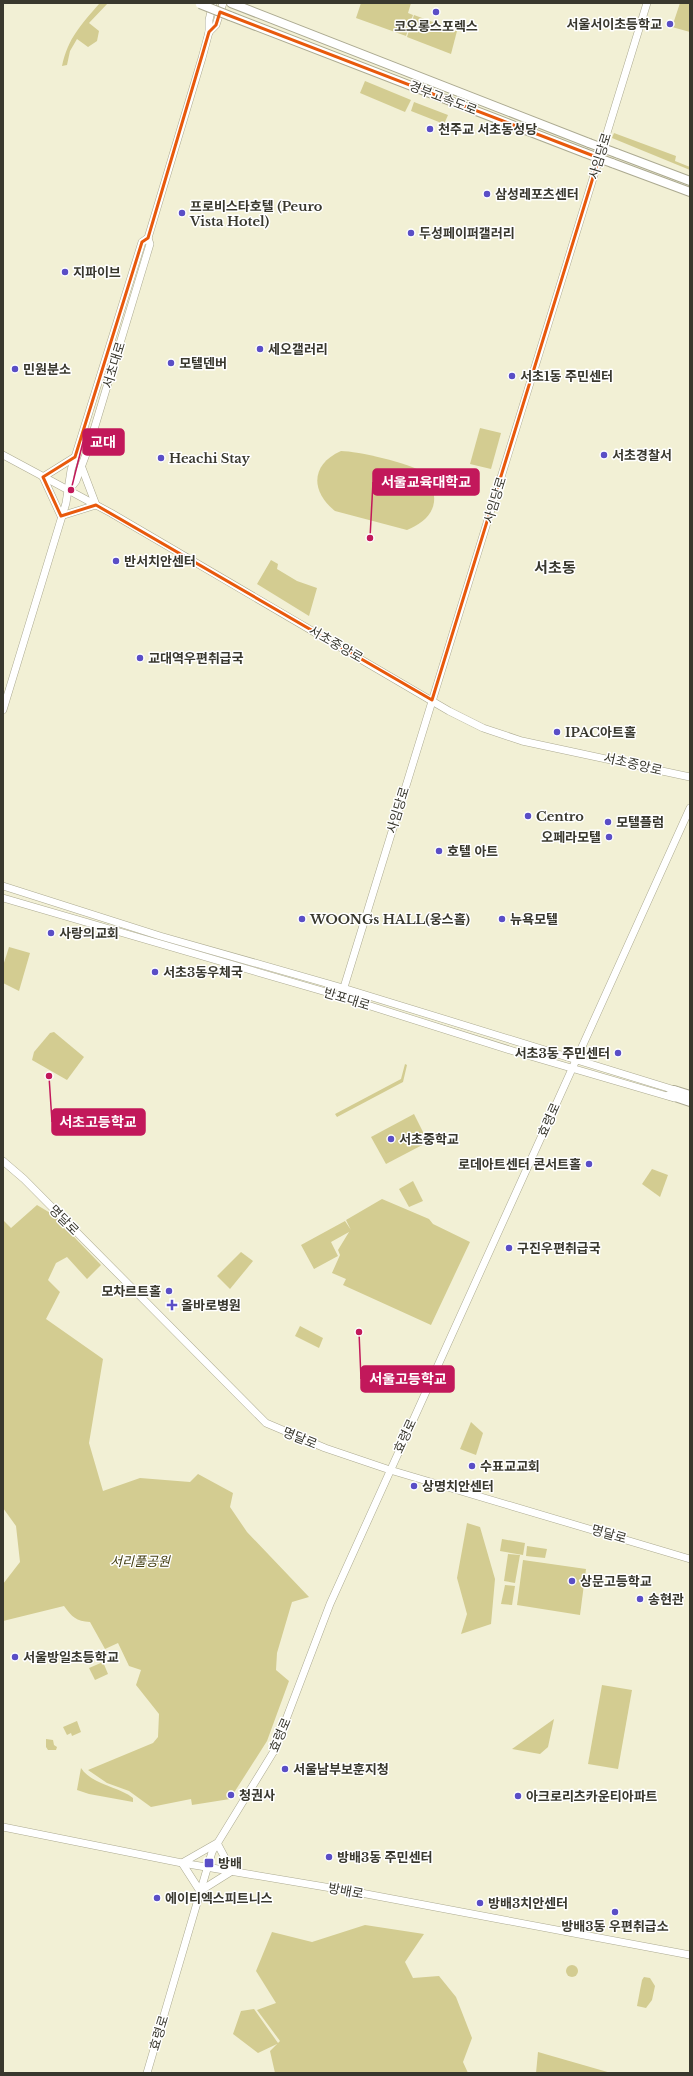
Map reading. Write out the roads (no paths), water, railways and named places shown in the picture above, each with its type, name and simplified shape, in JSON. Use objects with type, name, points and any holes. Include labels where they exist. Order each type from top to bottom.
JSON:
[{"type":"highway","name":"경부고속도로","points":[[199,4],[690,192]]},
{"type":"highway","name":"경부고속도로","points":[[233,4],[690,181]]},
{"type":"highway","points":[[672,1093],[690,1095]]},
{"type":"highway","points":[[672,1093],[690,1102]]},
{"type":"main road","name":"서초대로","points":[[69,490],[76,481],[82,468],[150,244],[148,238],[210,32],[209,20],[213,3]]},
{"type":"main road","name":"서초대로","points":[[210,32],[216,25],[223,3]]},
{"type":"main road","name":"사임당로","points":[[341,997],[647,3]]},
{"type":"main road","name":"서초대로","points":[[3,710],[62,516],[69,490],[75,457],[142,242],[148,238]]},
{"type":"main road","name":"서초중앙로","points":[[3,455],[96,505],[467,720],[510,738],[690,777]]},
{"type":"main road","points":[[75,457],[43,477],[62,516],[96,505],[82,468]]},
{"type":"main road","name":"효령로","points":[[147,2073],[207,1866],[217,1843],[274,1751],[330,1604],[690,808]]},
{"type":"main road","name":"반포대로","points":[[3,886],[160,936],[343,988],[576,1059],[672,1093],[690,1105]]},
{"type":"main road","name":"반포대로","points":[[3,898],[573,1067],[672,1093],[690,1091]]},
{"type":"main road","name":"명달로","points":[[3,1160],[24,1179],[266,1424],[325,1448],[390,1470],[690,1559]]},
{"type":"main road","name":"방배로","points":[[3,1827],[182,1863],[207,1866],[690,1955]]},
{"type":"main road","points":[[217,1843],[232,1871],[200,1890],[182,1863],[217,1843]]},
{"type":"place","name":"코오롱스포렉스","points":[[436,12]]},
{"type":"place","name":"서울서이초등학교","points":[[670,24]]},
{"type":"place","name":"천주교 서초동성당","points":[[430,129]]},
{"type":"place","name":"삼성레포츠센터","points":[[487,194]]},
{"type":"place","name":"프로비스타호텔 (Peuro Vista Hotel)","points":[[182,213]]},
{"type":"place","name":"두성페이퍼갤러리","points":[[411,233]]},
{"type":"place","name":"지파이브","points":[[65,272]]},
{"type":"place","name":"세오갤러리","points":[[260,349]]},
{"type":"place","name":"모텔덴버","points":[[171,363]]},
{"type":"place","name":"민원분소","points":[[15,369]]},
{"type":"place","name":"서초1동 주민센터","points":[[512,376]]},
{"type":"place","name":"서초경찰서","points":[[604,455]]},
{"type":"place","name":"Heachi Stay","points":[[161,458]]},
{"type":"place","name":"교대","points":[[71,490]]},
{"type":"place","name":"서울교육대학교","points":[[370,538]]},
{"type":"place","name":"반서치안센터","points":[[116,561]]},
{"type":"place","name":"교대역우편취급국","points":[[140,658]]},
{"type":"place","name":"IPAC아트홀","points":[[557,732]]},
{"type":"place","name":"Centro","points":[[528,816]]},
{"type":"place","name":"모텔플럼","points":[[608,822]]},
{"type":"place","name":"오페라모텔","points":[[609,837]]},
{"type":"place","name":"호텔 아트","points":[[439,851]]},
{"type":"place","name":"WOONGs HALL(웅스홀)","points":[[302,919]]},
{"type":"place","name":"뉴욕모텔","points":[[502,919]]},
{"type":"place","name":"사랑의교회","points":[[51,933]]},
{"type":"place","name":"서초3동우체국","points":[[155,972]]},
{"type":"place","name":"서초3동 주민센터","points":[[618,1053]]},
{"type":"place","name":"서초고등학교","points":[[49,1076]]},
{"type":"place","name":"서초중학교","points":[[391,1139]]},
{"type":"place","name":"로데아트센터 콘서트홀","points":[[589,1164]]},
{"type":"place","name":"구진우편취급국","points":[[509,1248]]},
{"type":"place","name":"모차르트홀","points":[[169,1291]]},
{"type":"place","name":"올바로병원","points":[[172,1305]]},
{"type":"place","name":"서울고등학교","points":[[359,1332]]},
{"type":"place","name":"수표교교회","points":[[472,1466]]},
{"type":"place","name":"상명치안센터","points":[[414,1486]]},
{"type":"place","name":"상문고등학교","points":[[572,1581]]},
{"type":"place","name":"송현관","points":[[640,1599]]},
{"type":"place","name":"서울방일초등학교","points":[[15,1657]]},
{"type":"place","name":"서울남부보훈지청","points":[[285,1769]]},
{"type":"place","name":"청권사","points":[[231,1795]]},
{"type":"place","name":"아크로리츠카운티아파트","points":[[518,1796]]},
{"type":"place","name":"방배3동 주민센터","points":[[329,1857]]},
{"type":"place","name":"방배","points":[[209,1863]]},
{"type":"place","name":"에이티엑스피트니스","points":[[157,1898]]},
{"type":"place","name":"방배3치안센터","points":[[480,1903]]},
{"type":"place","name":"방배3동 우편취급소","points":[[615,1912]]},
{"type":"district","name":"서초동","points":[[555,567]]},
{"type":"park label","name":"서리풀공원","points":[[140,1561]]}]
